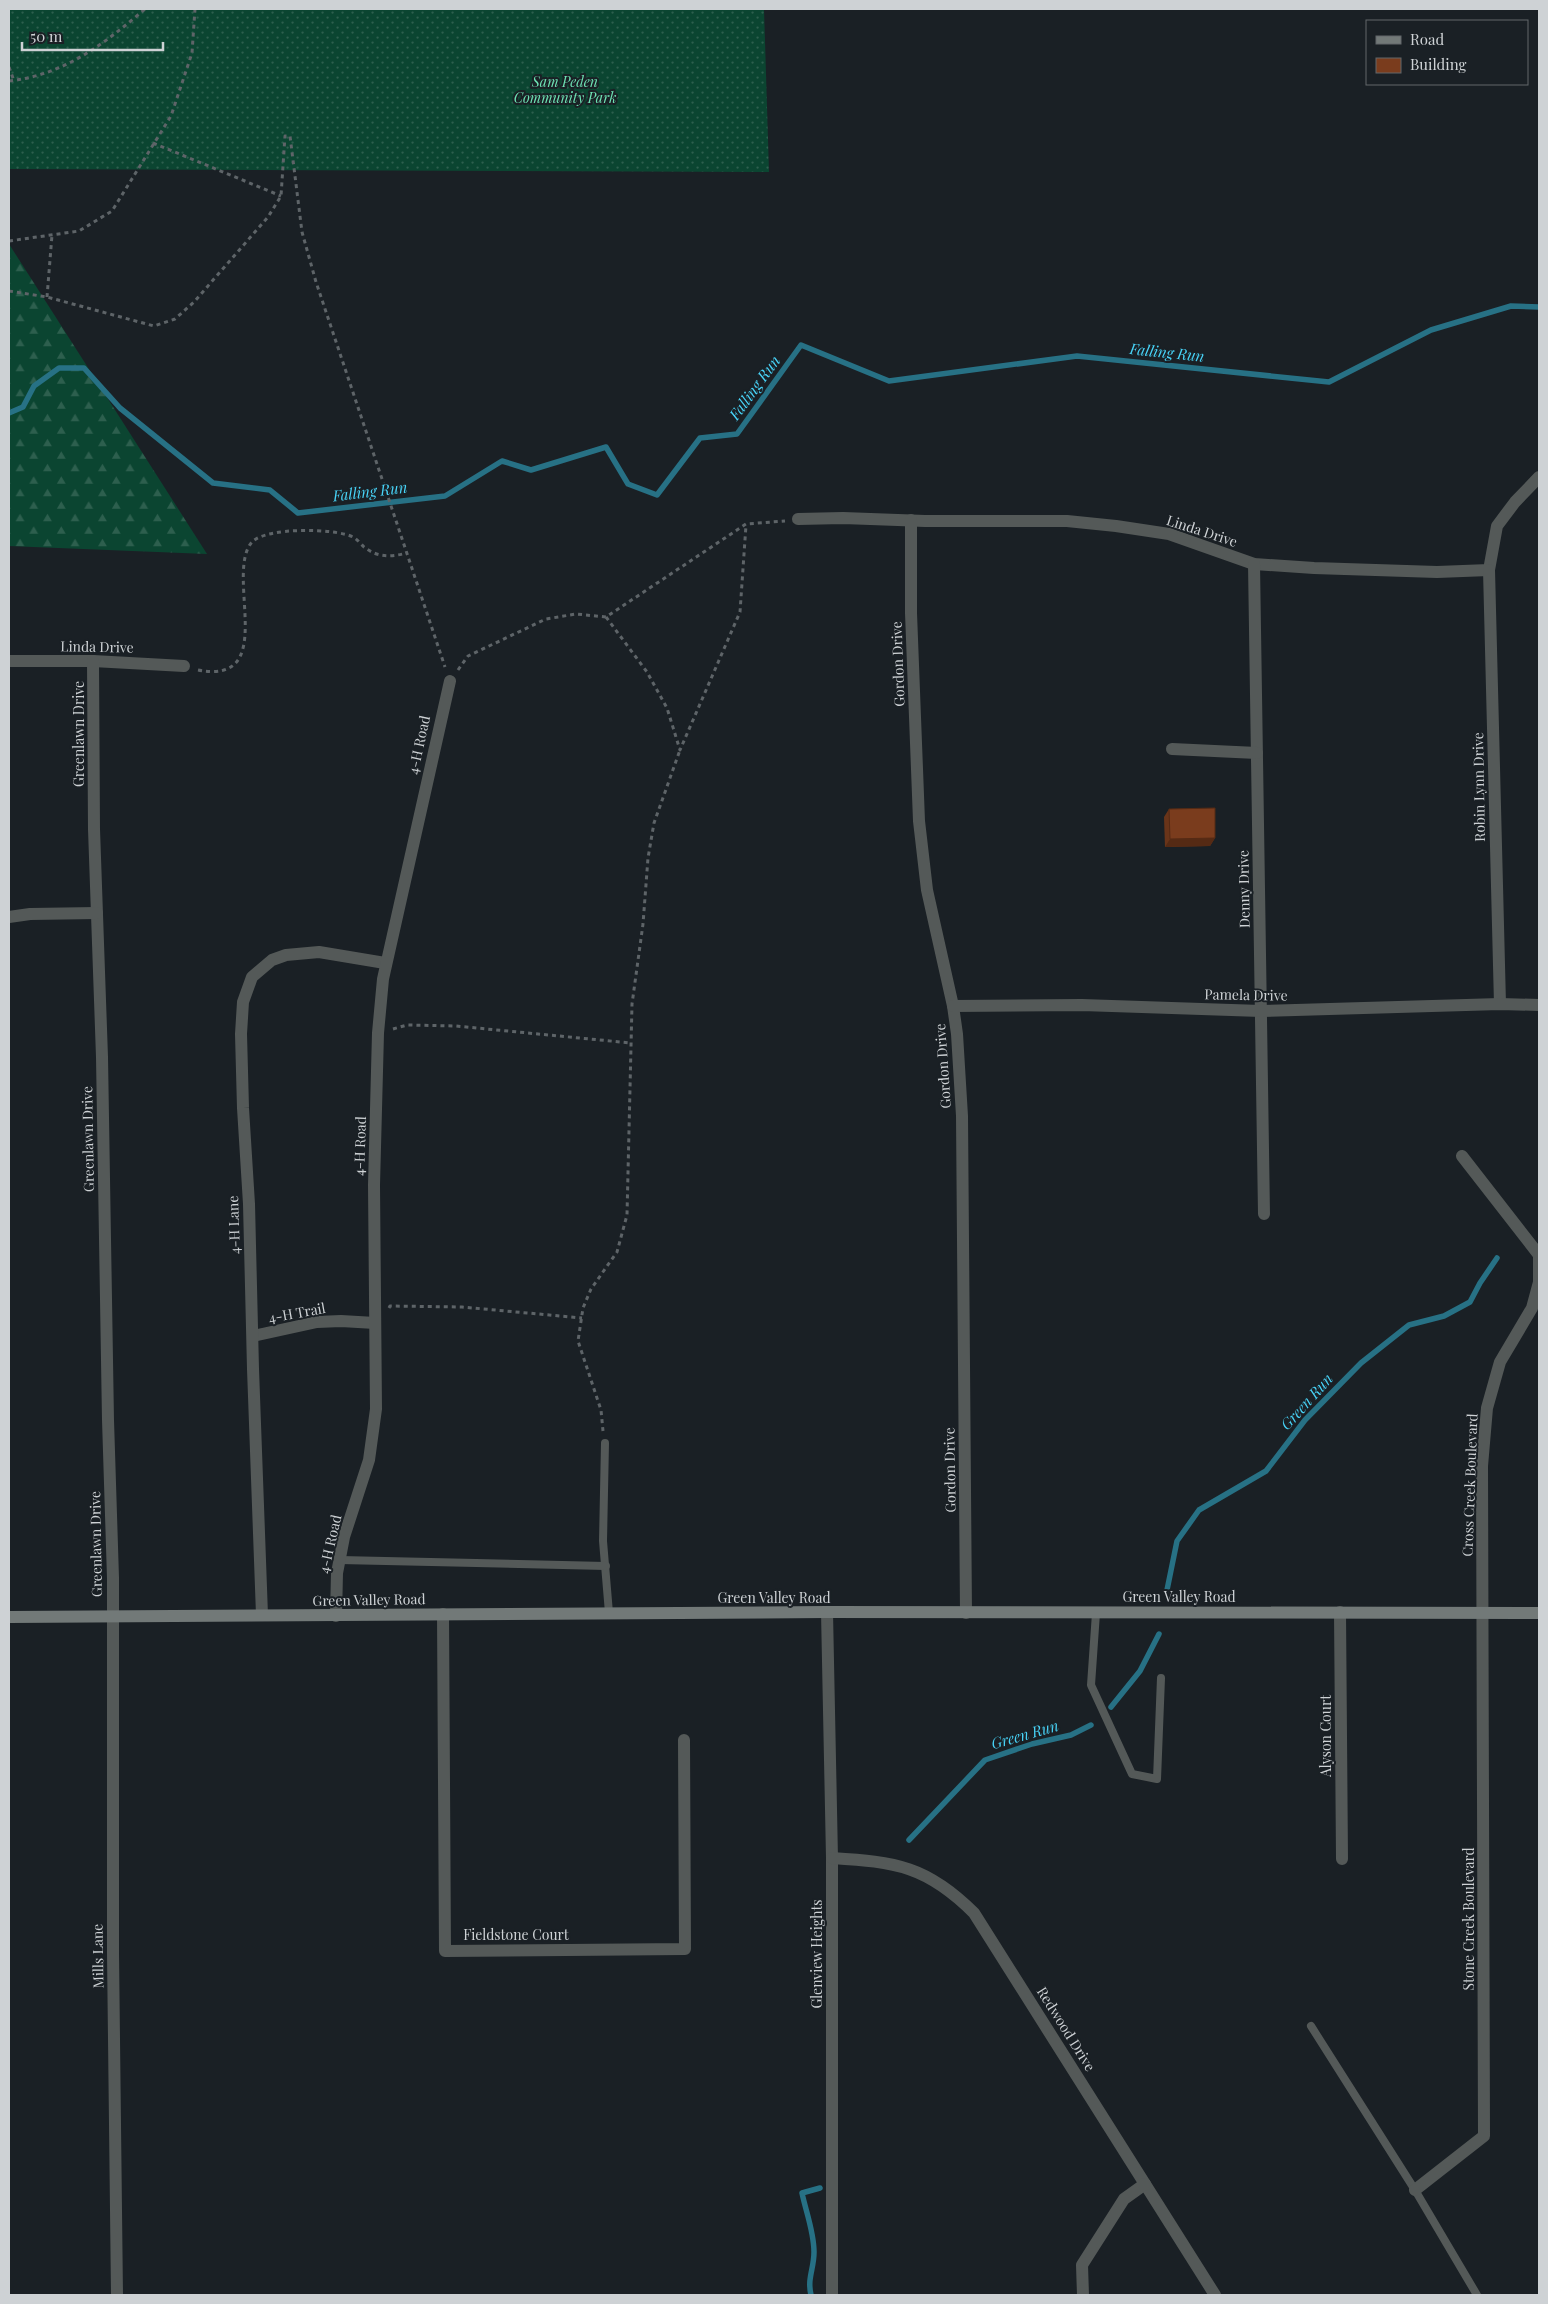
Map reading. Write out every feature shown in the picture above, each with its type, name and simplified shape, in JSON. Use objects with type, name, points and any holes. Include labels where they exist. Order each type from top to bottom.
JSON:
[{"type":"street","points":[[1489,570],[1498,526],[1515,502],[1539,477]]},
{"type":"street","name":"Linda Drive","points":[[798,519],[1067,521],[1169,534],[1254,564],[1437,572],[1489,570]]},
{"type":"street","name":"Gordon Drive","points":[[911,520],[919,821],[928,890],[953,1006],[957,1034],[962,1116],[966,1613]]},
{"type":"street","name":"Denny Drive","points":[[1254,564],[1264,1214]]},
{"type":"street","name":"Robin Lynn Drive","points":[[1489,570],[1500,1004]]},
{"type":"street","name":"Linda Drive","points":[[9,661],[93,661],[184,666]]},
{"type":"street","name":"Greenlawn Drive","points":[[93,661],[94,829],[104,1134],[107,1368],[113,1578],[111,1616]]},
{"type":"street","name":"4-H Road","points":[[336,1616],[337,1573],[344,1537],[369,1460],[376,1409],[374,1184],[378,1033],[386,963],[450,681]]},
{"type":"street","points":[[1172,748],[1257,753]]},
{"type":"street","points":[[9,917],[30,914],[97,913]]},
{"type":"street","name":"4-H Lane","points":[[262,1615],[242,1034],[246,989],[252,977],[261,968],[272,960],[286,955],[319,952],[386,963]]},
{"type":"street","name":"Pamela Drive","points":[[953,1006],[1082,1005],[1261,1011],[1500,1004],[1539,1005]]},
{"type":"street","name":"Cross Creek Boulevard","points":[[1462,1156],[1539,1255],[1539,1282],[1532,1308],[1500,1362],[1487,1408],[1482,1466],[1483,1614]]},
{"type":"street","name":"4-H Trail","points":[[253,1336],[317,1322],[375,1323]]},
{"type":"street","name":"Green Valley Road","points":[[9,1616],[336,1616],[827,1612],[1539,1613]]},
{"type":"street","name":"Glenview Heights","points":[[827,1612],[832,1858],[832,2295]]},
{"type":"street","name":"Alyson Court","points":[[1340,1612],[1342,1859]]},
{"type":"street","name":"Fieldstone Court","points":[[443,1614],[445,1951],[685,1949],[684,1740]]},
{"type":"street","name":"Stone Creek Boulevard","points":[[1415,2190],[1484,2136],[1483,1614]]},
{"type":"street","name":"Mills Lane","points":[[111,1616],[117,2295]]},
{"type":"street","name":"Redwood Drive","points":[[832,1858],[881,1861],[911,1868],[944,1885],[974,1914],[1215,2295]]},
{"type":"street","points":[[1083,2295],[1082,2265],[1124,2199],[1145,2184]]},
{"type":"lane","points":[[605,1443],[603,1542],[609,1613]]},
{"type":"lane","points":[[340,1560],[606,1566]]},
{"type":"lane","points":[[1096,1612],[1091,1685],[1132,1774],[1157,1779],[1161,1678]]},
{"type":"lane","points":[[1311,2026],[1415,2190],[1477,2295]]},
{"type":"path","points":[[9,81],[30,79],[87,55],[145,9]]},
{"type":"path","points":[[9,241],[79,231],[112,211],[171,116],[192,52],[195,9]]},
{"type":"path","points":[[9,67],[14,81]]},
{"type":"path","points":[[9,291],[48,297],[154,326],[175,318],[194,302],[268,218],[281,196],[285,136],[290,136],[302,232],[316,282],[450,681]]},
{"type":"path","points":[[153,143],[281,196]]},
{"type":"path","points":[[48,297],[52,235]]},
{"type":"path","points":[[450,681],[468,656],[546,619],[576,614],[606,617],[746,524],[798,519]]},
{"type":"path","points":[[605,1443],[600,1410],[578,1340],[583,1308],[591,1288],[617,1252],[627,1215],[632,1004],[643,924],[648,858],[654,823],[680,750],[740,612],[746,524]]},
{"type":"path","points":[[184,666],[214,672],[233,666],[239,658],[243,649],[246,626],[246,552],[252,542],[262,535],[298,532],[339,533],[353,537],[376,555],[391,557],[407,553]]},
{"type":"path","points":[[606,617],[647,672],[666,708],[680,750]]},
{"type":"path","points":[[378,1033],[407,1025],[456,1026],[577,1036],[631,1043]]},
{"type":"path","points":[[375,1323],[390,1306],[462,1307],[582,1318]]},
{"type":"green space","name":"Sam Peden Community Park","points":[[9,9],[764,9],[769,172],[9,169]]},
{"type":"green space","points":[[9,244],[207,554],[9,546]]},
{"type":"building","points":[[1215,808],[1215,838],[1170,839],[1169,809]]},
{"type":"waterway","name":"Falling Run","points":[[9,413],[23,407],[34,386],[59,368],[84,368],[120,408],[213,483],[270,490],[298,513],[445,496],[502,461],[531,470],[606,447],[628,484],[657,495],[700,438],[737,434],[801,345],[889,381],[1077,356],[1329,382],[1431,330],[1511,306],[1539,307]]},
{"type":"waterway","name":"Green Run","points":[[1167,1590],[1177,1541],[1199,1510],[1266,1471],[1305,1420],[1361,1363],[1409,1325],[1444,1316],[1470,1302],[1497,1258]]},
{"type":"waterway","name":"Green Run","points":[[1111,1707],[1140,1671],[1159,1634]]},
{"type":"waterway","name":"Green Run","points":[[909,1840],[985,1760],[1032,1744],[1071,1735],[1091,1725]]},
{"type":"waterway","name":"Green Run","points":[[811,2295],[810,2284],[814,2245],[802,2193],[820,2188]]}]
